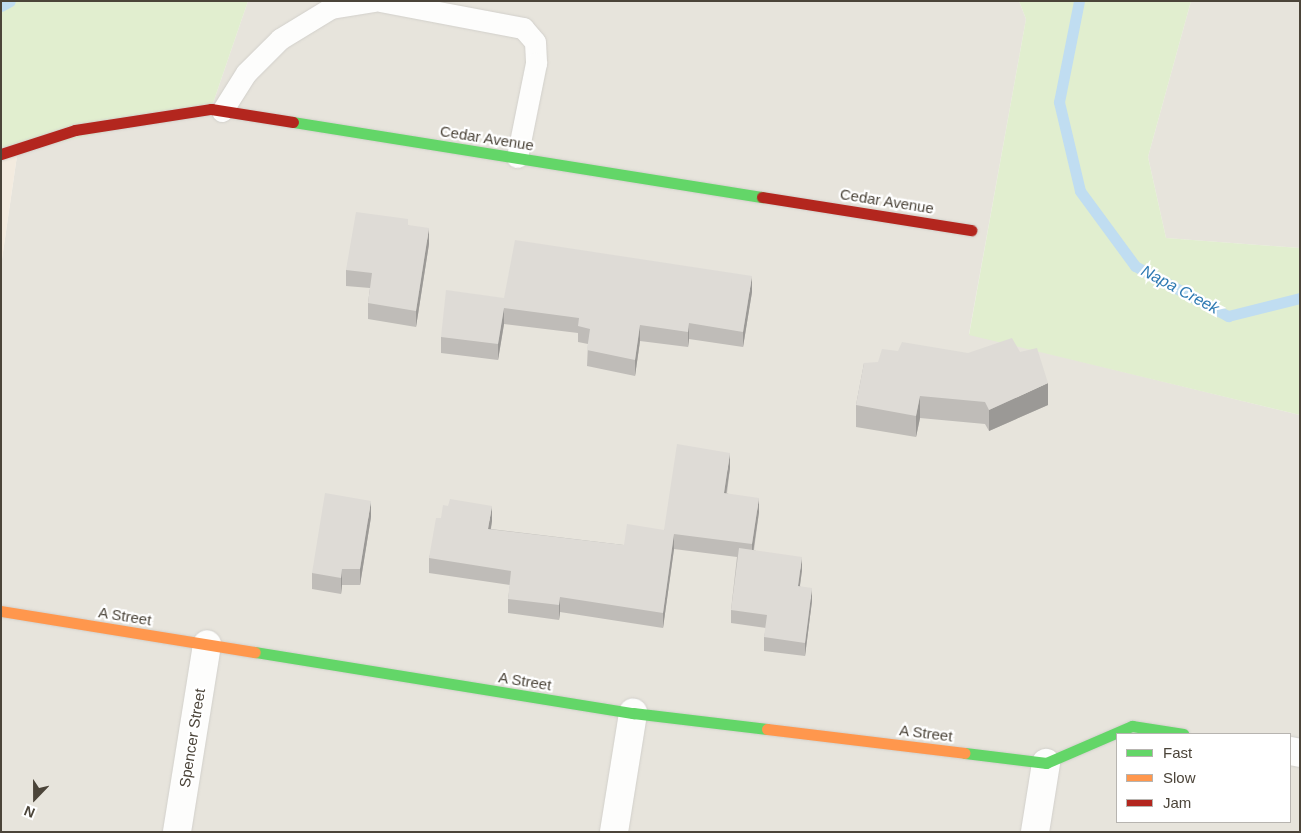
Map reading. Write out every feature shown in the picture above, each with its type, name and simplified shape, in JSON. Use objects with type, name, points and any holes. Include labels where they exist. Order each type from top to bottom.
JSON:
[{"type":"street","name":"Cedar Avenue","points":[[1,154],[75,130],[211,109],[971,230]]},
{"type":"street","name":"A Street","points":[[1,611],[634,713],[1046,762]]},
{"type":"street","name":"Spencer Street","points":[[177,832],[207,644]]},
{"type":"street","points":[[614,832],[634,713]]},
{"type":"street","points":[[1035,832],[1046,762],[1132,726],[1177,733]]},
{"type":"lane","points":[[222,111],[246,73],[280,39],[331,8],[374,1]]},
{"type":"lane","points":[[380,1],[524,28],[535,42],[536,63],[517,158]]},
{"type":"shaded area","points":[[248,1],[1019,1],[1026,19],[969,334],[1300,415],[1300,832],[1,832],[1,266],[18,149],[211,109]]},
{"type":"shaded area","points":[[1191,1],[1300,1],[1300,248],[1166,238],[1148,157]]},
{"type":"shaded area","points":[[18,149],[1,266],[1,155]]},
{"type":"green space","points":[[1,1],[248,1],[211,109],[1,155]]},
{"type":"green space","points":[[1019,1],[1191,1],[1148,157],[1166,238],[1300,248],[1300,415],[969,335],[1026,19]]},
{"type":"building","points":[[356,212],[408,219],[408,225],[429,228],[416,311],[368,303],[372,273],[346,270]]},
{"type":"building","points":[[515,240],[752,276],[743,332],[689,323],[688,332],[640,325],[635,360],[587,350],[590,329],[578,326],[579,318],[504,308],[498,344],[441,337],[446,290],[504,298]]},
{"type":"building","points":[[1012,338],[1020,352],[1037,348],[1048,383],[989,410],[985,402],[920,396],[916,416],[856,405],[864,363],[878,362],[882,349],[898,351],[902,342],[968,353]]},
{"type":"building","points":[[677,444],[730,453],[724,493],[759,498],[752,544],[674,534],[663,613],[560,597],[559,605],[508,599],[511,571],[429,558],[436,518],[441,518],[443,505],[448,506],[450,499],[492,506],[488,529],[624,545],[627,524],[664,530]]},
{"type":"building","points":[[325,493],[371,501],[360,569],[342,569],[341,578],[312,573]]},
{"type":"building","points":[[739,548],[802,557],[798,586],[812,588],[805,643],[764,637],[767,615],[731,610]]},
{"type":"waterway","name":"Napa Creek","points":[[1,6],[10,1]]},
{"type":"waterway","name":"Napa Creek","points":[[1079,1],[1059,102],[1080,191],[1135,266],[1228,316],[1300,298]]},
{"type":"traffic: fast","points":[[293,122],[762,197]]},
{"type":"traffic: fast","points":[[255,652],[633,713],[767,729]]},
{"type":"traffic: fast","points":[[965,753],[1046,763],[1132,726],[1177,733]]},
{"type":"traffic: slow","points":[[1,611],[255,652]]},
{"type":"traffic: slow","points":[[767,729],[965,753]]},
{"type":"traffic: jam","points":[[1,154],[75,130],[211,109],[293,122]]},
{"type":"traffic: jam","points":[[762,197],[971,230]]}]
